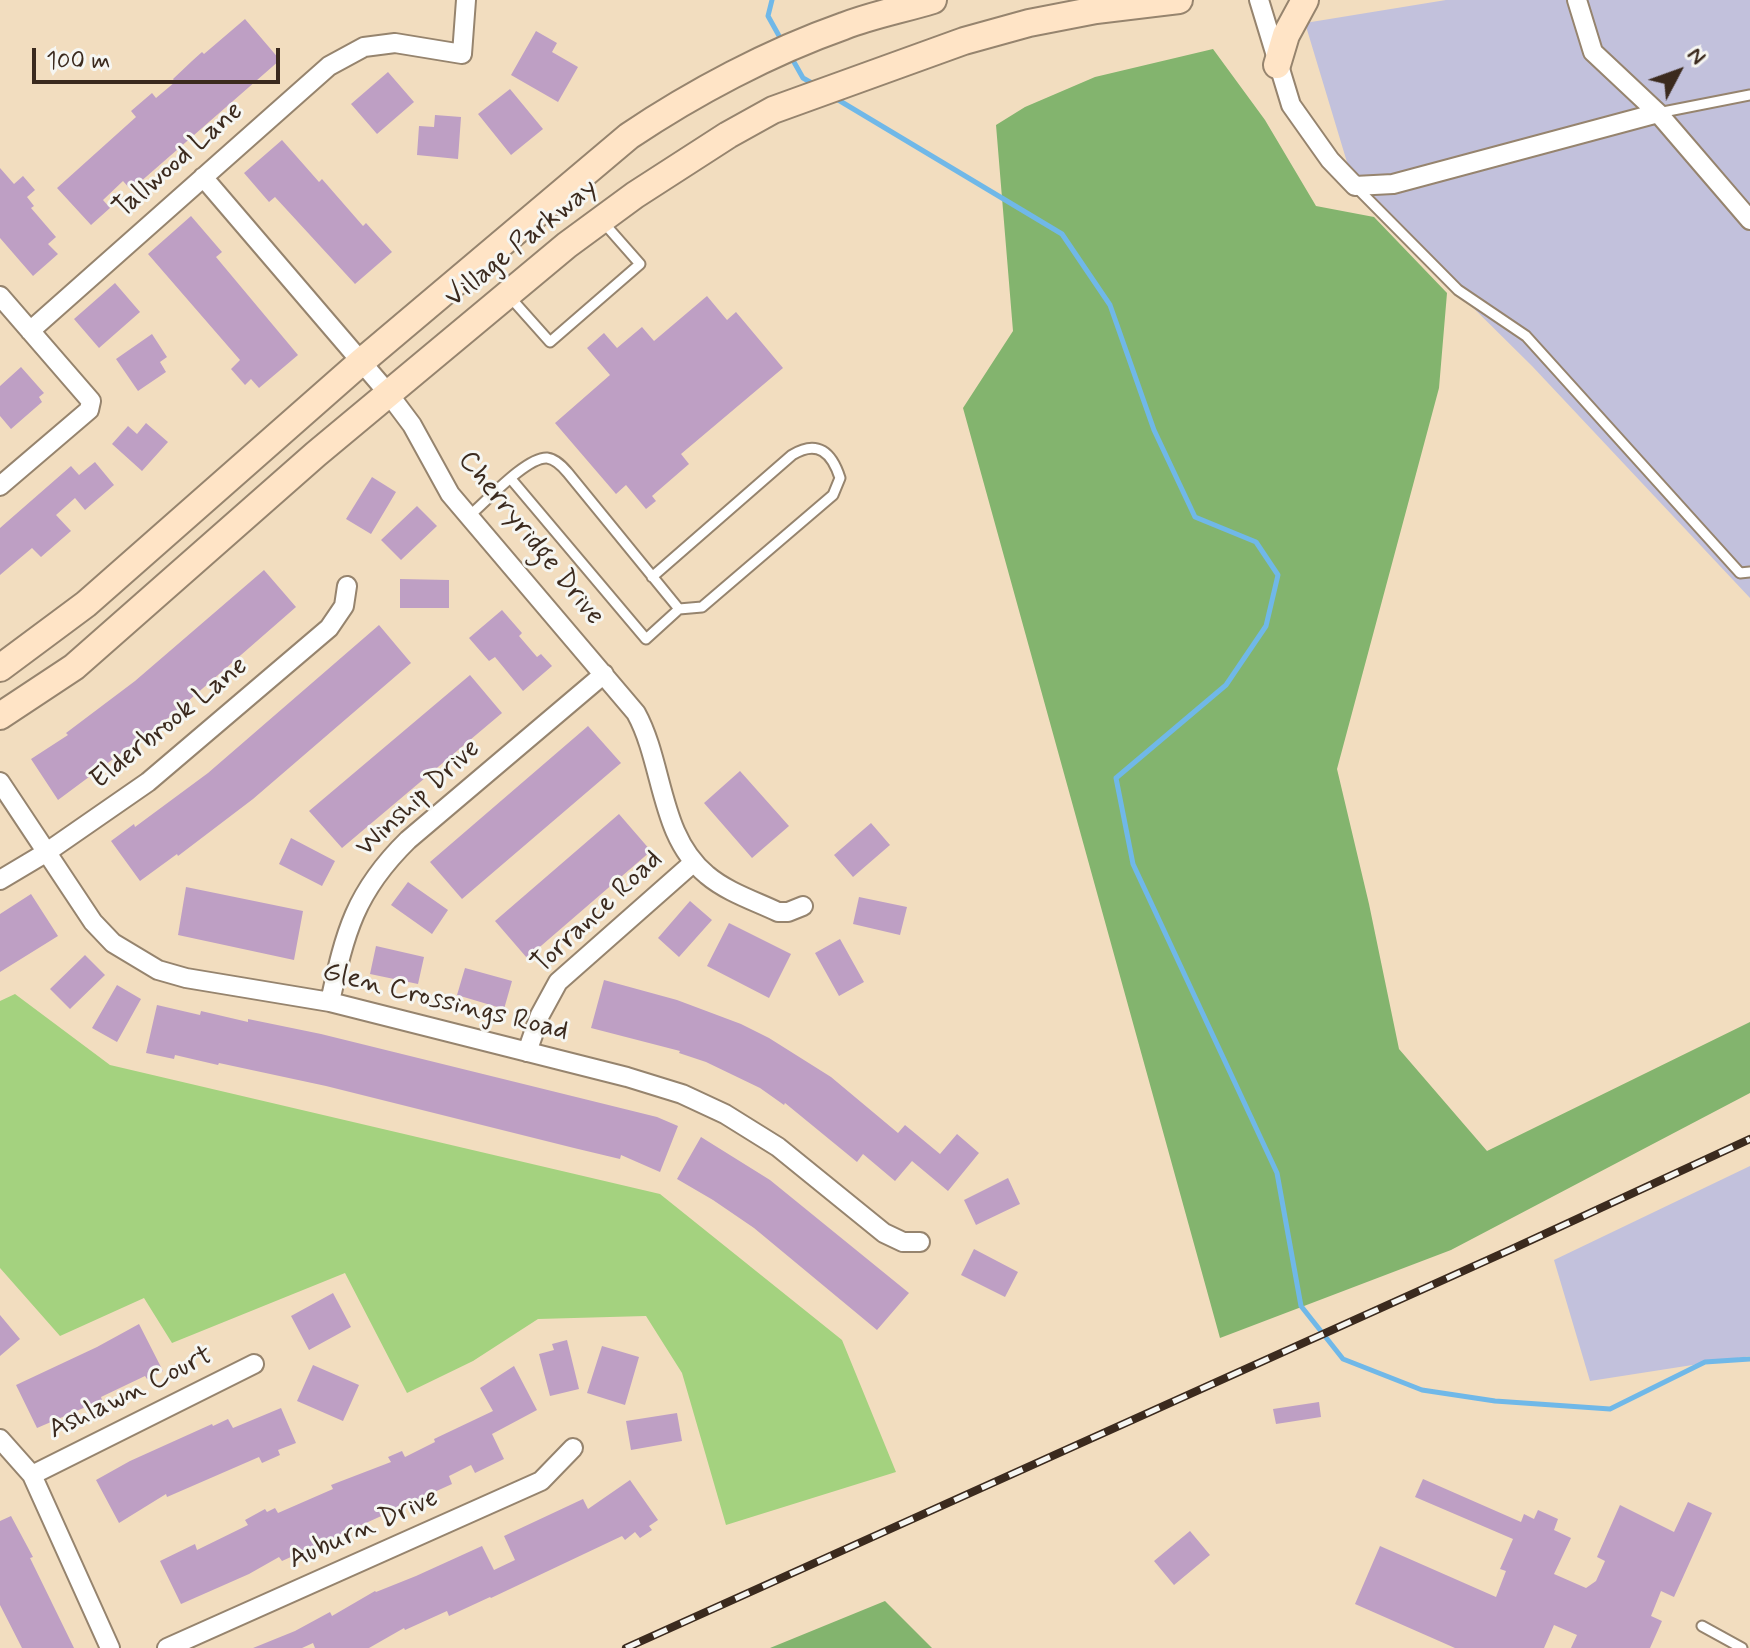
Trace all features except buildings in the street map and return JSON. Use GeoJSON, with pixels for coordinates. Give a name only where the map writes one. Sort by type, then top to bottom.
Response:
{"type":"FeatureCollection","features":[{"type":"Feature","properties":{"kind":"main road","name":"Village Parkway"},"geometry":{"type":"LineString","coordinates":[[0,668],[86,604],[361,362],[629,136],[676,104],[844,25],[933,0]]}},
{"type":"Feature","properties":{"kind":"main road","name":"Village Parkway"},"geometry":{"type":"LineString","coordinates":[[0,716],[74,667],[388,393],[508,294],[635,195],[728,135],[773,110],[964,41],[1029,23],[1096,10],[1179,0]]}},
{"type":"Feature","properties":{"kind":"main road"},"geometry":{"type":"LineString","coordinates":[[1277,65],[1286,35],[1305,0]]}},
{"type":"Feature","properties":{"kind":"street","name":"Tallwood Lane"},"geometry":{"type":"LineString","coordinates":[[30,331],[329,66],[364,47],[395,43],[462,54],[466,0]]}},
{"type":"Feature","properties":{"kind":"street"},"geometry":{"type":"LineString","coordinates":[[1259,0],[1291,105],[1330,160],[1355,186],[1393,184],[1658,113]]}},
{"type":"Feature","properties":{"kind":"street"},"geometry":{"type":"LineString","coordinates":[[1577,0],[1593,52],[1658,113],[1750,220]]}},
{"type":"Feature","properties":{"kind":"street","name":"Cherryridge Drive"},"geometry":{"type":"LineString","coordinates":[[203,177],[388,393],[412,425],[450,494],[642,723],[674,826],[694,862],[719,884],[778,912],[803,906]]}},
{"type":"Feature","properties":{"kind":"street"},"geometry":{"type":"LineString","coordinates":[[0,296],[91,401],[89,410],[0,486]]}},
{"type":"Feature","properties":{"kind":"street","name":"Elderbrook Lane"},"geometry":{"type":"LineString","coordinates":[[0,880],[47,852],[185,753],[329,628],[344,606],[347,586]]}},
{"type":"Feature","properties":{"kind":"street","name":"Winship Drive"},"geometry":{"type":"LineString","coordinates":[[330,1002],[342,945],[352,916],[387,860],[604,674]]}},
{"type":"Feature","properties":{"kind":"street","name":"Glen Crossings Road"},"geometry":{"type":"LineString","coordinates":[[0,782],[93,922],[113,943],[136,959],[158,970],[186,978],[330,1002],[682,1094],[725,1114],[778,1147],[884,1233],[903,1242],[920,1242]]}},
{"type":"Feature","properties":{"kind":"street","name":"Torrance Road"},"geometry":{"type":"LineString","coordinates":[[527,1052],[540,1015],[558,982],[694,862]]}},
{"type":"Feature","properties":{"kind":"street","name":"Ashlawn Court"},"geometry":{"type":"LineString","coordinates":[[32,1475],[254,1364]]}},
{"type":"Feature","properties":{"kind":"street"},"geometry":{"type":"LineString","coordinates":[[0,1439],[32,1475],[110,1648]]}},
{"type":"Feature","properties":{"kind":"street","name":"Auburn Drive"},"geometry":{"type":"LineString","coordinates":[[167,1648],[541,1481],[573,1448]]}},
{"type":"Feature","properties":{"kind":"lane"},"geometry":{"type":"LineString","coordinates":[[1658,113],[1750,95]]}},
{"type":"Feature","properties":{"kind":"lane"},"geometry":{"type":"LineString","coordinates":[[1355,186],[1458,290],[1526,336],[1740,573],[1750,572]]}},
{"type":"Feature","properties":{"kind":"lane"},"geometry":{"type":"LineString","coordinates":[[508,294],[550,342],[640,264],[601,220]]}},
{"type":"Feature","properties":{"kind":"lane"},"geometry":{"type":"LineString","coordinates":[[511,479],[646,639],[679,609],[702,607],[833,495],[840,478],[834,459],[819,449],[804,447],[652,577]]}},
{"type":"Feature","properties":{"kind":"lane"},"geometry":{"type":"LineString","coordinates":[[469,516],[529,462],[547,458],[558,462],[679,609]]}},
{"type":"Feature","properties":{"kind":"lane"},"geometry":{"type":"LineString","coordinates":[[1702,1626],[1742,1648]]}},
{"type":"Feature","properties":{"kind":"shaded area"},"geometry":{"type":"Polygon","coordinates":[[[1446,0],[1750,0],[1750,598],[1532,366],[1356,192],[1305,23],[1446,0]]]}},
{"type":"Feature","properties":{"kind":"shaded area"},"geometry":{"type":"Polygon","coordinates":[[[1750,1166],[1750,1356],[1590,1381],[1554,1260],[1750,1166]]]}},
{"type":"Feature","properties":{"kind":"green space"},"geometry":{"type":"Polygon","coordinates":[[[1213,49],[1265,120],[1316,206],[1374,217],[1447,293],[1439,388],[1337,769],[1399,1049],[1487,1151],[1750,1022],[1750,1093],[1451,1250],[1220,1338],[963,408],[1013,331],[996,125],[1025,107],[1095,77],[1213,49]]]}},
{"type":"Feature","properties":{"kind":"green space"},"geometry":{"type":"Polygon","coordinates":[[[15,994],[110,1065],[660,1194],[842,1340],[896,1472],[726,1525],[682,1373],[646,1316],[538,1319],[473,1361],[407,1393],[345,1273],[172,1343],[144,1298],[60,1336],[0,1268],[0,1001],[15,994]]]}},
{"type":"Feature","properties":{"kind":"green space"},"geometry":{"type":"Polygon","coordinates":[[[885,1601],[932,1648],[770,1648],[885,1601]]]}},
{"type":"Feature","properties":{"kind":"waterway"},"geometry":{"type":"LineString","coordinates":[[772,0],[768,16],[783,43]]}},
{"type":"Feature","properties":{"kind":"waterway"},"geometry":{"type":"LineString","coordinates":[[790,55],[803,78],[817,86]]}},
{"type":"Feature","properties":{"kind":"waterway"},"geometry":{"type":"LineString","coordinates":[[835,98],[1062,234],[1110,305],[1154,430],[1195,517],[1256,542],[1278,575],[1266,626],[1226,685],[1116,778],[1133,864],[1277,1173],[1301,1306],[1343,1359],[1422,1390],[1495,1401],[1610,1409],[1705,1362],[1750,1359]]}},
{"type":"Feature","properties":{"kind":"railway"},"geometry":{"type":"LineString","coordinates":[[626,1648],[1750,1139]]}}]}
